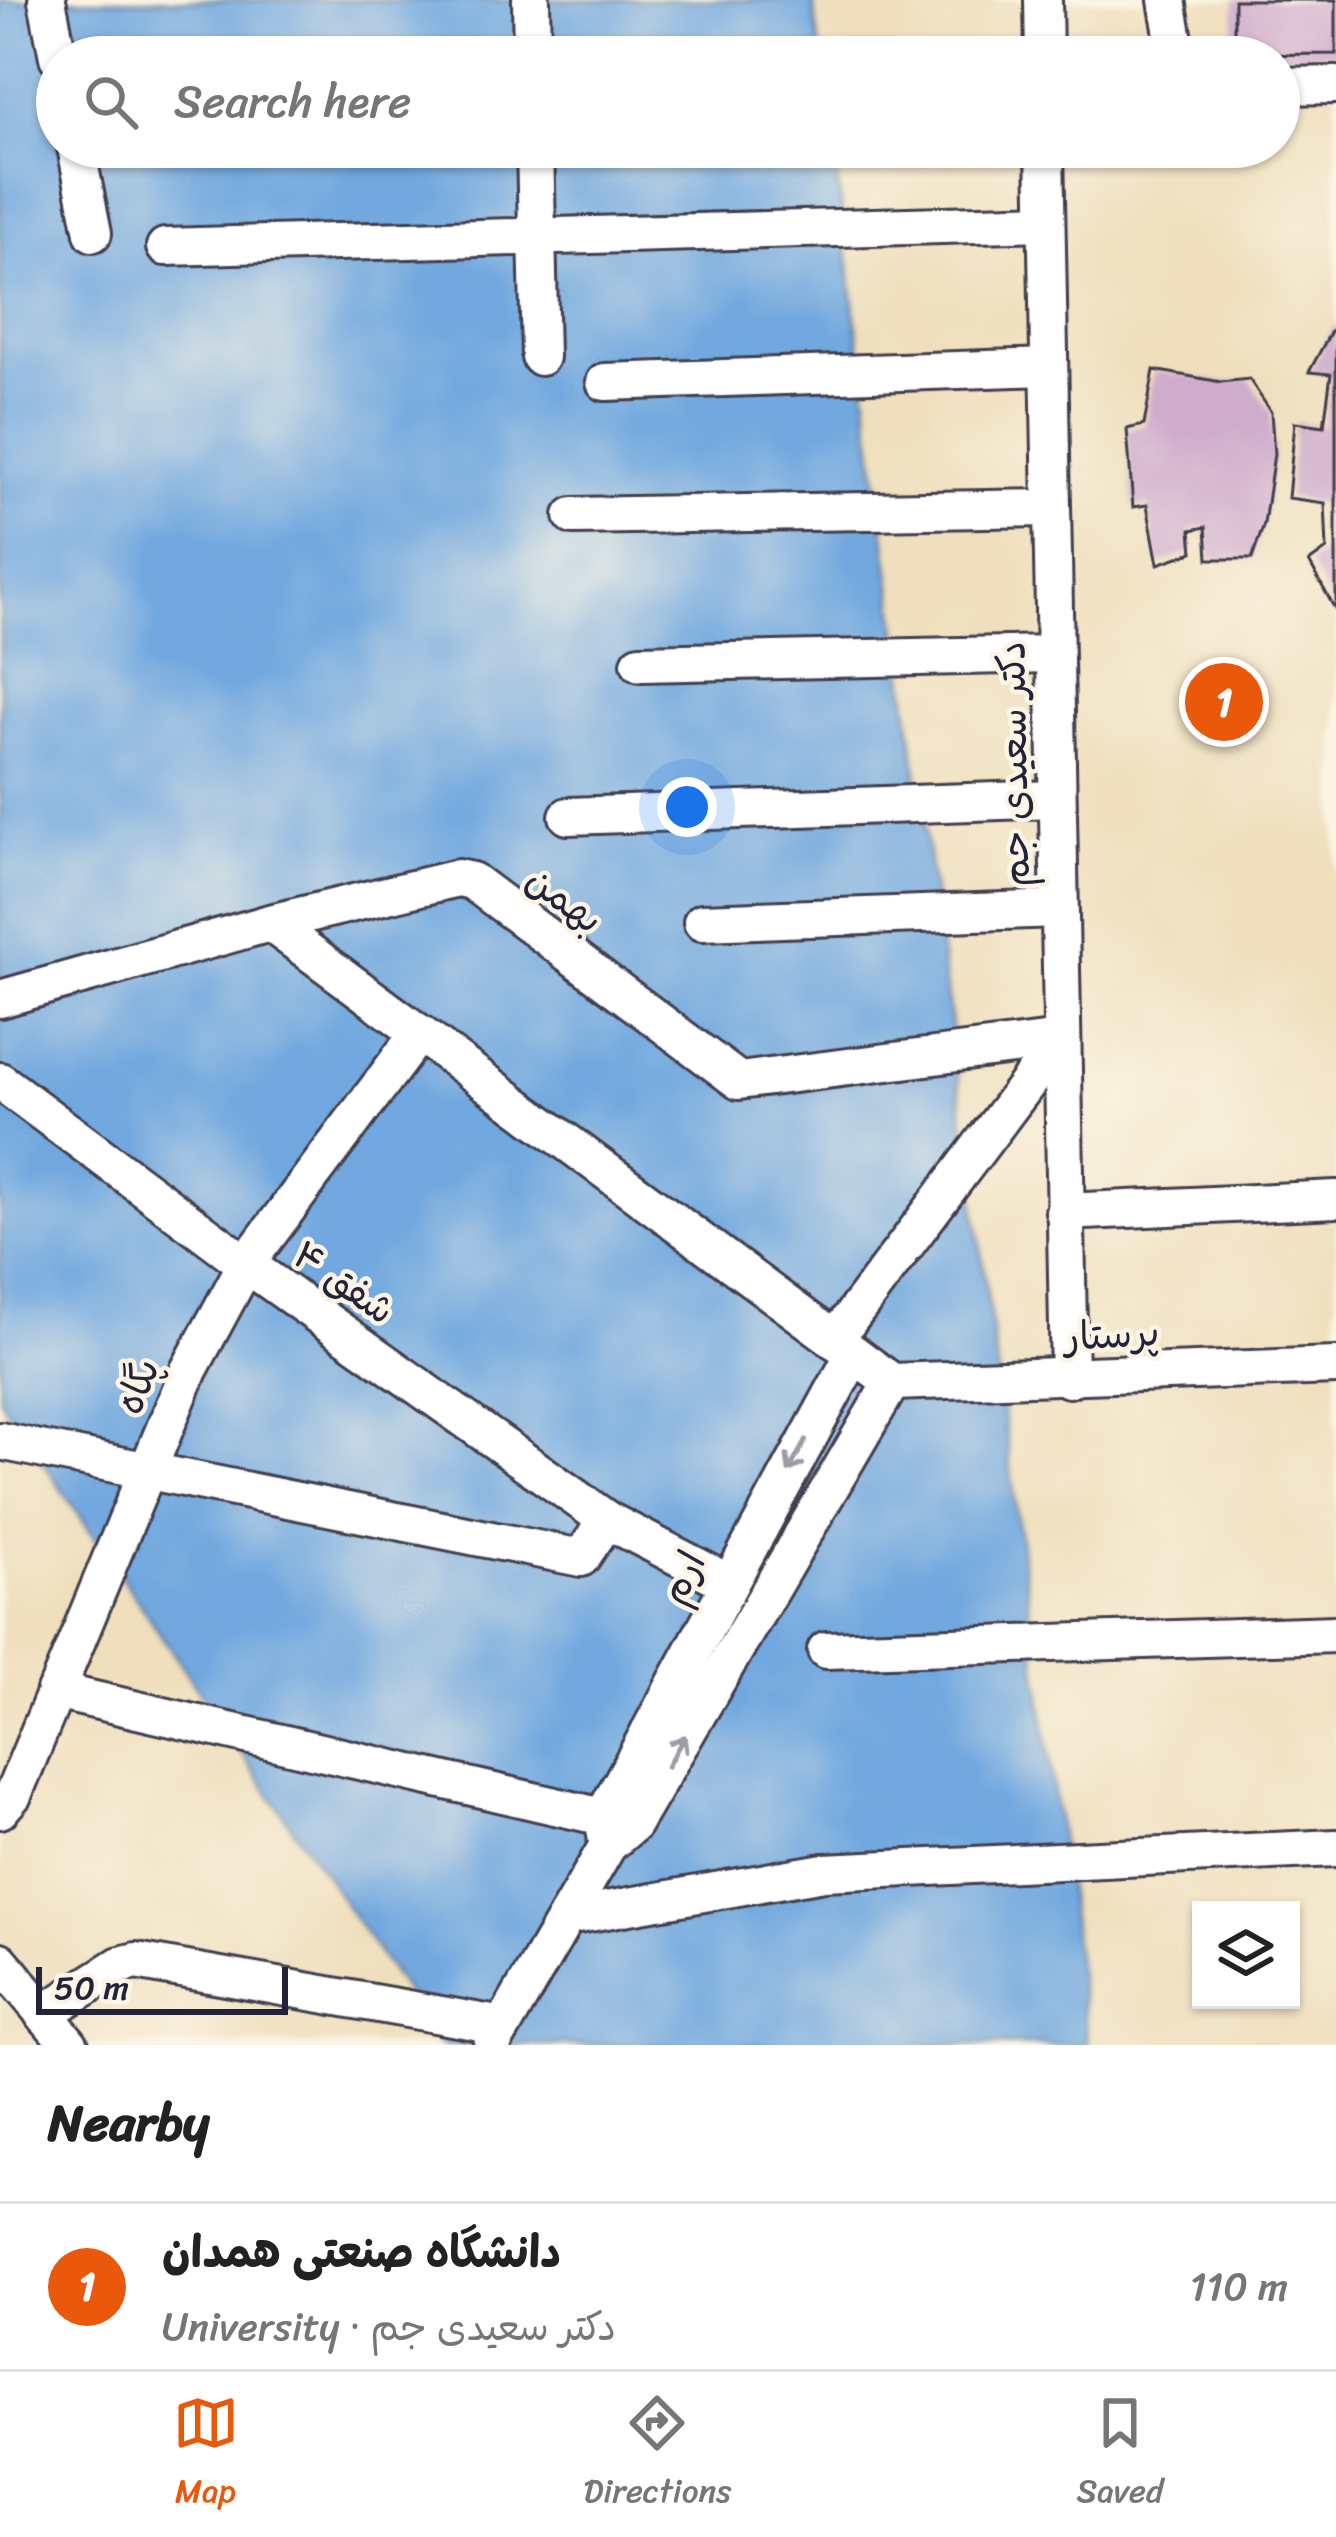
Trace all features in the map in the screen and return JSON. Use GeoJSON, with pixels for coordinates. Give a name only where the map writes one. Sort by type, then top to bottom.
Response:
{"type":"FeatureCollection","features":[{"type":"Feature","properties":{"kind":"street"},"geometry":{"type":"LineString","coordinates":[[47,0],[54,36]]}},
{"type":"Feature","properties":{"kind":"street"},"geometry":{"type":"LineString","coordinates":[[531,0],[532,36]]}},
{"type":"Feature","properties":{"kind":"street"},"geometry":{"type":"LineString","coordinates":[[1043,0],[1044,36]]}},
{"type":"Feature","properties":{"kind":"street"},"geometry":{"type":"LineString","coordinates":[[1167,0],[1173,36]]}},
{"type":"Feature","properties":{"kind":"street"},"geometry":{"type":"LineString","coordinates":[[1300,86],[1336,85]]}},
{"type":"Feature","properties":{"kind":"street"},"geometry":{"type":"LineString","coordinates":[[80,168],[93,233]]}},
{"type":"Feature","properties":{"kind":"street"},"geometry":{"type":"LineString","coordinates":[[536,168],[540,357]]}},
{"type":"Feature","properties":{"kind":"street","name":"دکتر سعیدی جم"},"geometry":{"type":"LineString","coordinates":[[1045,168],[1069,1379]]}},
{"type":"Feature","properties":{"kind":"street"},"geometry":{"type":"LineString","coordinates":[[165,247],[1046,222]]}},
{"type":"Feature","properties":{"kind":"street"},"geometry":{"type":"LineString","coordinates":[[605,382],[1049,367]]}},
{"type":"Feature","properties":{"kind":"street"},"geometry":{"type":"LineString","coordinates":[[574,516],[1051,508]]}},
{"type":"Feature","properties":{"kind":"street"},"geometry":{"type":"LineString","coordinates":[[640,664],[1054,654]]}},
{"type":"Feature","properties":{"kind":"street"},"geometry":{"type":"LineString","coordinates":[[568,816],[1056,799]]}},
{"type":"Feature","properties":{"kind":"street","name":"بهمن"},"geometry":{"type":"LineString","coordinates":[[0,999],[442,879],[472,881],[739,1081],[1060,1040]]}},
{"type":"Feature","properties":{"kind":"street"},"geometry":{"type":"LineString","coordinates":[[702,922],[1058,909]]}},
{"type":"Feature","properties":{"kind":"street"},"geometry":{"type":"LineString","coordinates":[[270,923],[892,1382]]}},
{"type":"Feature","properties":{"kind":"street","name":"پگاه"},"geometry":{"type":"LineString","coordinates":[[0,1810],[13,1795],[189,1370],[246,1264],[419,1033]]}},
{"type":"Feature","properties":{"kind":"street","name":"ارم"},"geometry":{"type":"LineString","coordinates":[[498,2036],[566,1917],[844,1347],[1060,1040]]}},
{"type":"Feature","properties":{"kind":"street","name":"شفق ۴"},"geometry":{"type":"LineString","coordinates":[[0,1081],[246,1264],[607,1520],[727,1582]]}},
{"type":"Feature","properties":{"kind":"street"},"geometry":{"type":"LineString","coordinates":[[1064,1212],[1336,1199]]}},
{"type":"Feature","properties":{"kind":"street","name":"پرستار"},"geometry":{"type":"LineString","coordinates":[[892,1382],[1336,1366]]}},
{"type":"Feature","properties":{"kind":"street","name":"ارم"},"geometry":{"type":"LineString","coordinates":[[605,1831],[633,1824],[892,1382]]}},
{"type":"Feature","properties":{"kind":"street"},"geometry":{"type":"LineString","coordinates":[[0,1441],[581,1558],[607,1520]]}},
{"type":"Feature","properties":{"kind":"street"},"geometry":{"type":"LineString","coordinates":[[826,1650],[1336,1634]]}},
{"type":"Feature","properties":{"kind":"street"},"geometry":{"type":"LineString","coordinates":[[55,1690],[605,1831]]}},
{"type":"Feature","properties":{"kind":"street"},"geometry":{"type":"LineString","coordinates":[[566,1917],[824,1872],[1336,1849]]}},
{"type":"Feature","properties":{"kind":"street"},"geometry":{"type":"LineString","coordinates":[[0,1960],[70,2045]]}},
{"type":"Feature","properties":{"kind":"street"},"geometry":{"type":"LineString","coordinates":[[43,2014],[120,1965],[136,1961],[498,2036]]}},
{"type":"Feature","properties":{"kind":"water"},"geometry":{"type":"Polygon","coordinates":[[[0,0],[813,0],[818,36],[36,36],[36,168],[836,168],[1088,2045],[441,2045],[0,1399],[0,0]]]}},
{"type":"Feature","properties":{"kind":"building"},"geometry":{"type":"Polygon","coordinates":[[[1234,0],[1336,0],[1336,54],[1300,54],[1300,36],[1234,36],[1234,0]]]}},
{"type":"Feature","properties":{"kind":"building"},"geometry":{"type":"Polygon","coordinates":[[[1336,322],[1336,611],[1309,562],[1327,549],[1325,503],[1288,498],[1295,422],[1324,426],[1331,374],[1309,372],[1336,322]]]}},
{"type":"Feature","properties":{"kind":"building"},"geometry":{"type":"Polygon","coordinates":[[[1154,370],[1221,382],[1249,379],[1271,412],[1274,454],[1264,524],[1252,559],[1208,559],[1206,527],[1191,530],[1193,552],[1158,564],[1147,505],[1133,507],[1127,429],[1144,425],[1154,370]]]}},
{"type":"Feature","properties":{"kind":"place","name":"دانشگاه صنعتی همدان"},"geometry":{"type":"Point","coordinates":[1224,702]}}]}
